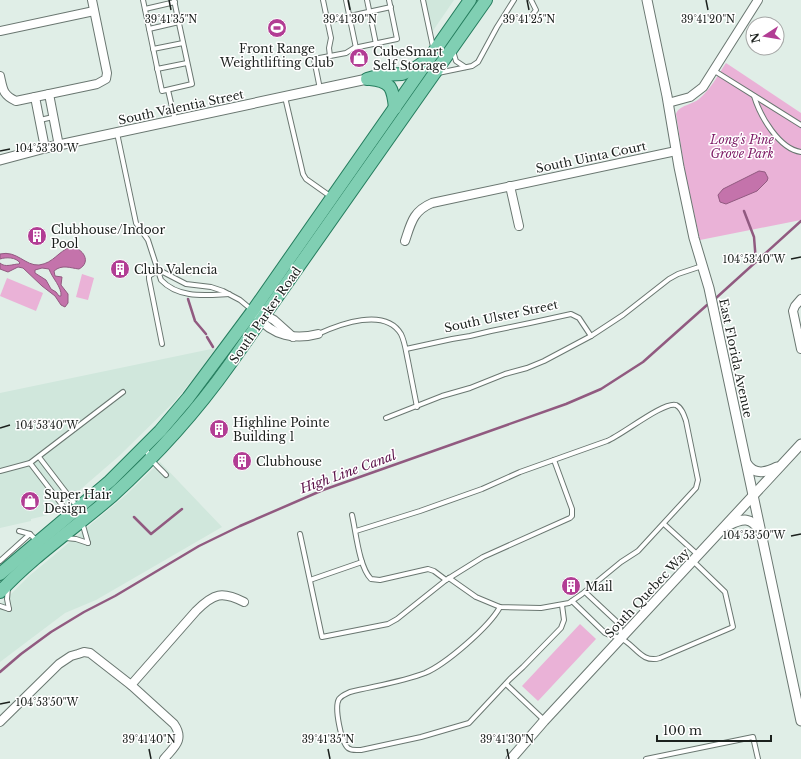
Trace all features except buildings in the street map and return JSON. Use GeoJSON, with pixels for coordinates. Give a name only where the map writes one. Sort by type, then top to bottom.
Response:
{"type":"FeatureCollection","features":[{"type":"Feature","properties":{"kind":"main road","name":"South Parker Road"},"geometry":{"type":"LineString","coordinates":[[0,574],[34,538],[74,511],[110,481],[147,445],[188,398],[253,310],[470,0]]}},
{"type":"Feature","properties":{"kind":"main road","name":"South Parker Road"},"geometry":{"type":"LineString","coordinates":[[0,592],[120,489],[150,459],[196,408],[228,368],[486,0]]}},
{"type":"Feature","properties":{"kind":"main road"},"geometry":{"type":"LineString","coordinates":[[367,79],[384,74],[402,74],[414,69],[432,55]]}},
{"type":"Feature","properties":{"kind":"main road"},"geometry":{"type":"LineString","coordinates":[[384,74],[408,88],[414,94],[415,101]]}},
{"type":"Feature","properties":{"kind":"main road"},"geometry":{"type":"LineString","coordinates":[[367,79],[381,81],[389,86],[393,92],[395,108]]}},
{"type":"Feature","properties":{"kind":"street"},"geometry":{"type":"LineString","coordinates":[[0,76],[2,88],[8,97],[16,101],[97,84],[106,79],[108,73],[92,0]]}},
{"type":"Feature","properties":{"kind":"street","name":"East Florida Avenue"},"geometry":{"type":"LineString","coordinates":[[647,0],[694,238],[709,288],[753,496],[797,686],[801,721]]}},
{"type":"Feature","properties":{"kind":"street"},"geometry":{"type":"LineString","coordinates":[[668,103],[694,95],[703,87],[758,0]]}},
{"type":"Feature","properties":{"kind":"street"},"geometry":{"type":"LineString","coordinates":[[0,31],[94,11]]}},
{"type":"Feature","properties":{"kind":"street","name":"South Valentia Street"},"geometry":{"type":"LineString","coordinates":[[0,160],[45,148],[367,79]]}},
{"type":"Feature","properties":{"kind":"street"},"geometry":{"type":"LineString","coordinates":[[49,94],[59,146]]}},
{"type":"Feature","properties":{"kind":"street"},"geometry":{"type":"LineString","coordinates":[[35,97],[45,148]]}},
{"type":"Feature","properties":{"kind":"street","name":"South Uinta Court"},"geometry":{"type":"LineString","coordinates":[[405,241],[413,218],[418,211],[438,202],[676,151]]}},
{"type":"Feature","properties":{"kind":"street"},"geometry":{"type":"LineString","coordinates":[[510,186],[519,226]]}},
{"type":"Feature","properties":{"kind":"street"},"geometry":{"type":"LineString","coordinates":[[801,299],[793,311],[801,349]]}},
{"type":"Feature","properties":{"kind":"street"},"geometry":{"type":"LineString","coordinates":[[253,310],[282,335],[303,338],[318,334]]}},
{"type":"Feature","properties":{"kind":"street","name":"South Quebec Way"},"geometry":{"type":"LineString","coordinates":[[513,758],[544,721],[801,444]]}},
{"type":"Feature","properties":{"kind":"street"},"geometry":{"type":"LineString","coordinates":[[747,464],[755,472],[762,472],[770,470],[783,463]]}},
{"type":"Feature","properties":{"kind":"street"},"geometry":{"type":"LineString","coordinates":[[723,529],[737,521],[748,520],[754,523],[761,532]]}},
{"type":"Feature","properties":{"kind":"street"},"geometry":{"type":"LineString","coordinates":[[131,685],[196,611],[208,600],[218,596],[227,595],[244,602]]}},
{"type":"Feature","properties":{"kind":"street"},"geometry":{"type":"LineString","coordinates":[[0,722],[59,664],[71,656],[84,652],[90,653],[131,685],[178,729],[178,743],[164,759]]}},
{"type":"Feature","properties":{"kind":"lane"},"geometry":{"type":"LineString","coordinates":[[143,0],[162,91],[192,84],[174,1],[145,9]]}},
{"type":"Feature","properties":{"kind":"lane"},"geometry":{"type":"LineString","coordinates":[[323,0],[331,38],[329,48],[330,56]]}},
{"type":"Feature","properties":{"kind":"lane"},"geometry":{"type":"LineString","coordinates":[[346,0],[356,48]]}},
{"type":"Feature","properties":{"kind":"lane"},"geometry":{"type":"LineString","coordinates":[[367,0],[376,44]]}},
{"type":"Feature","properties":{"kind":"lane"},"geometry":{"type":"LineString","coordinates":[[320,89],[314,59],[346,53],[356,48],[397,39],[389,0]]}},
{"type":"Feature","properties":{"kind":"lane"},"geometry":{"type":"LineString","coordinates":[[423,0],[432,55]]}},
{"type":"Feature","properties":{"kind":"lane"},"geometry":{"type":"LineString","coordinates":[[433,75],[446,70],[475,65],[480,60],[495,30],[514,0]]}},
{"type":"Feature","properties":{"kind":"lane"},"geometry":{"type":"LineString","coordinates":[[531,0],[536,10],[536,12],[532,15]]}},
{"type":"Feature","properties":{"kind":"lane"},"geometry":{"type":"LineString","coordinates":[[327,21],[391,7]]}},
{"type":"Feature","properties":{"kind":"lane"},"geometry":{"type":"LineString","coordinates":[[149,29],[179,22]]}},
{"type":"Feature","properties":{"kind":"lane"},"geometry":{"type":"LineString","coordinates":[[153,50],[183,43]]}},
{"type":"Feature","properties":{"kind":"lane"},"geometry":{"type":"LineString","coordinates":[[454,46],[453,54],[456,61],[465,67]]}},
{"type":"Feature","properties":{"kind":"lane"},"geometry":{"type":"LineString","coordinates":[[157,69],[188,63]]}},
{"type":"Feature","properties":{"kind":"lane"},"geometry":{"type":"LineString","coordinates":[[714,70],[801,125]]}},
{"type":"Feature","properties":{"kind":"lane"},"geometry":{"type":"LineString","coordinates":[[168,90],[176,120]]}},
{"type":"Feature","properties":{"kind":"lane"},"geometry":{"type":"LineString","coordinates":[[754,96],[762,118],[775,135],[790,148],[801,152]]}},
{"type":"Feature","properties":{"kind":"lane"},"geometry":{"type":"LineString","coordinates":[[285,97],[303,174],[306,179],[342,205]]}},
{"type":"Feature","properties":{"kind":"lane"},"geometry":{"type":"LineString","coordinates":[[40,120],[53,117]]}},
{"type":"Feature","properties":{"kind":"lane"},"geometry":{"type":"LineString","coordinates":[[117,133],[136,223],[148,240],[162,281],[184,292],[199,296],[229,294]]}},
{"type":"Feature","properties":{"kind":"lane"},"geometry":{"type":"LineString","coordinates":[[386,418],[442,396],[536,364],[591,336],[623,315],[665,282],[678,274],[703,266]]}},
{"type":"Feature","properties":{"kind":"lane"},"geometry":{"type":"LineString","coordinates":[[159,270],[186,284],[211,287],[229,294],[253,310]]}},
{"type":"Feature","properties":{"kind":"lane"},"geometry":{"type":"LineString","coordinates":[[159,270],[151,274],[148,278],[162,344]]}},
{"type":"Feature","properties":{"kind":"lane","name":"South Ulster Street"},"geometry":{"type":"LineString","coordinates":[[406,349],[571,314],[579,318],[591,336]]}},
{"type":"Feature","properties":{"kind":"lane"},"geometry":{"type":"LineString","coordinates":[[318,334],[337,326],[378,319],[390,324],[398,330],[406,349],[417,406]]}},
{"type":"Feature","properties":{"kind":"lane"},"geometry":{"type":"LineString","coordinates":[[0,471],[30,463],[123,392]]}},
{"type":"Feature","properties":{"kind":"lane"},"geometry":{"type":"LineString","coordinates":[[352,515],[362,562],[369,577],[373,580],[428,569],[434,571],[476,597],[500,607],[535,608],[562,605],[572,602],[619,563],[638,551],[696,488],[698,483],[685,417],[678,406],[665,406],[614,438],[427,509],[356,531]]}},
{"type":"Feature","properties":{"kind":"lane"},"geometry":{"type":"LineString","coordinates":[[147,445],[146,450],[150,459],[166,475]]}},
{"type":"Feature","properties":{"kind":"lane"},"geometry":{"type":"LineString","coordinates":[[39,457],[82,521]]}},
{"type":"Feature","properties":{"kind":"lane"},"geometry":{"type":"LineString","coordinates":[[300,534],[322,637],[392,622],[447,579],[488,554],[566,521],[572,517],[572,509],[554,460]]}},
{"type":"Feature","properties":{"kind":"lane"},"geometry":{"type":"LineString","coordinates":[[30,463],[82,521],[88,543],[76,539],[62,538]]}},
{"type":"Feature","properties":{"kind":"lane"},"geometry":{"type":"LineString","coordinates":[[572,602],[605,633],[621,638],[644,657],[654,660],[733,627],[725,592],[664,524]]}},
{"type":"Feature","properties":{"kind":"lane"},"geometry":{"type":"LineString","coordinates":[[19,531],[34,538]]}},
{"type":"Feature","properties":{"kind":"lane"},"geometry":{"type":"LineString","coordinates":[[0,561],[34,538]]}},
{"type":"Feature","properties":{"kind":"lane"},"geometry":{"type":"LineString","coordinates":[[310,580],[362,562]]}},
{"type":"Feature","properties":{"kind":"lane"},"geometry":{"type":"LineString","coordinates":[[0,606],[9,609],[7,597],[9,583]]}},
{"type":"Feature","properties":{"kind":"lane"},"geometry":{"type":"LineString","coordinates":[[585,592],[620,627],[621,638]]}},
{"type":"Feature","properties":{"kind":"lane"},"geometry":{"type":"LineString","coordinates":[[500,607],[493,617],[466,645],[430,671],[350,692],[341,697],[337,707],[342,738],[346,745],[349,748],[357,750],[421,737],[466,725],[472,721],[560,628],[564,620],[562,605]]}},
{"type":"Feature","properties":{"kind":"lane"},"geometry":{"type":"LineString","coordinates":[[506,684],[544,721]]}},
{"type":"Feature","properties":{"kind":"lane"},"geometry":{"type":"LineString","coordinates":[[646,759],[753,737],[758,759]]}},
{"type":"Feature","properties":{"kind":"lane"},"geometry":{"type":"LineString","coordinates":[[676,753],[677,759]]}},
{"type":"Feature","properties":{"kind":"shaded area"},"geometry":{"type":"Polygon","coordinates":[[[420,0],[454,0],[428,38],[420,0]]]}},
{"type":"Feature","properties":{"kind":"shaded area"},"geometry":{"type":"Polygon","coordinates":[[[759,171],[765,172],[768,178],[757,191],[726,204],[720,202],[718,195],[723,189],[759,171]]]}},
{"type":"Feature","properties":{"kind":"shaded area"},"geometry":{"type":"Polygon","coordinates":[[[71,247],[79,250],[84,256],[85,263],[79,269],[63,267],[54,271],[55,276],[62,277],[61,285],[68,294],[68,303],[65,307],[61,305],[55,296],[23,268],[18,267],[8,272],[0,269],[0,263],[7,266],[20,263],[11,258],[0,259],[0,254],[11,254],[34,265],[39,265],[48,262],[71,247]],[[42,268],[35,270],[35,273],[46,280],[51,289],[61,296],[60,289],[49,269],[42,268]]]}},
{"type":"Feature","properties":{"kind":"shaded area"},"geometry":{"type":"Polygon","coordinates":[[[216,348],[174,402],[119,456],[52,514],[31,519],[31,521],[0,528],[0,393],[216,348]]]}},
{"type":"Feature","properties":{"kind":"shaded area"},"geometry":{"type":"Polygon","coordinates":[[[160,462],[222,527],[96,600],[65,613],[0,662],[0,605],[28,577],[126,495],[160,462]]]}},
{"type":"Feature","properties":{"kind":"green space","name":"Long's Pine Grove Park"},"geometry":{"type":"Polygon","coordinates":[[[726,63],[801,113],[801,220],[700,240],[685,172],[676,114],[680,109],[696,101],[707,91],[726,63]]]}},
{"type":"Feature","properties":{"kind":"green space"},"geometry":{"type":"Polygon","coordinates":[[[82,274],[94,278],[88,300],[76,297],[82,274]]]}},
{"type":"Feature","properties":{"kind":"green space"},"geometry":{"type":"Polygon","coordinates":[[[7,278],[43,293],[36,311],[0,296],[7,278]]]}},
{"type":"Feature","properties":{"kind":"green space"},"geometry":{"type":"Polygon","coordinates":[[[580,624],[596,639],[538,701],[522,686],[580,624]]]}},
{"type":"Feature","properties":{"kind":"waterway"},"geometry":{"type":"LineString","coordinates":[[744,211],[754,237],[756,262]]}},
{"type":"Feature","properties":{"kind":"waterway","name":"High Line Canal"},"geometry":{"type":"LineString","coordinates":[[716,298],[801,221]]}},
{"type":"Feature","properties":{"kind":"waterway"},"geometry":{"type":"LineString","coordinates":[[191,274],[198,272],[209,274],[212,268]]}},
{"type":"Feature","properties":{"kind":"waterway"},"geometry":{"type":"LineString","coordinates":[[188,299],[195,321],[206,334]]}},
{"type":"Feature","properties":{"kind":"waterway","name":"High Line Canal"},"geometry":{"type":"LineString","coordinates":[[0,672],[21,654],[51,632],[199,546],[240,526],[323,490],[566,404],[601,389],[643,362],[707,305]]}},
{"type":"Feature","properties":{"kind":"waterway"},"geometry":{"type":"LineString","coordinates":[[207,337],[213,347]]}},
{"type":"Feature","properties":{"kind":"waterway"},"geometry":{"type":"LineString","coordinates":[[134,517],[151,534],[182,509]]}},
{"type":"Feature","properties":{"kind":"place","name":"Front Range Weightlifting Club"},"geometry":{"type":"Point","coordinates":[277,28]}},
{"type":"Feature","properties":{"kind":"place","name":"CubeSmart Self Storage"},"geometry":{"type":"Point","coordinates":[359,58]}},
{"type":"Feature","properties":{"kind":"place","name":"Clubhouse/Indoor Pool"},"geometry":{"type":"Point","coordinates":[37,236]}},
{"type":"Feature","properties":{"kind":"place","name":"Club Valencia"},"geometry":{"type":"Point","coordinates":[120,269]}},
{"type":"Feature","properties":{"kind":"place","name":"Highline Pointe Building 1"},"geometry":{"type":"Point","coordinates":[219,429]}},
{"type":"Feature","properties":{"kind":"place","name":"Clubhouse"},"geometry":{"type":"Point","coordinates":[242,461]}},
{"type":"Feature","properties":{"kind":"place","name":"Super Hair Design"},"geometry":{"type":"Point","coordinates":[30,501]}},
{"type":"Feature","properties":{"kind":"place","name":"Mail"},"geometry":{"type":"Point","coordinates":[571,586]}}]}
